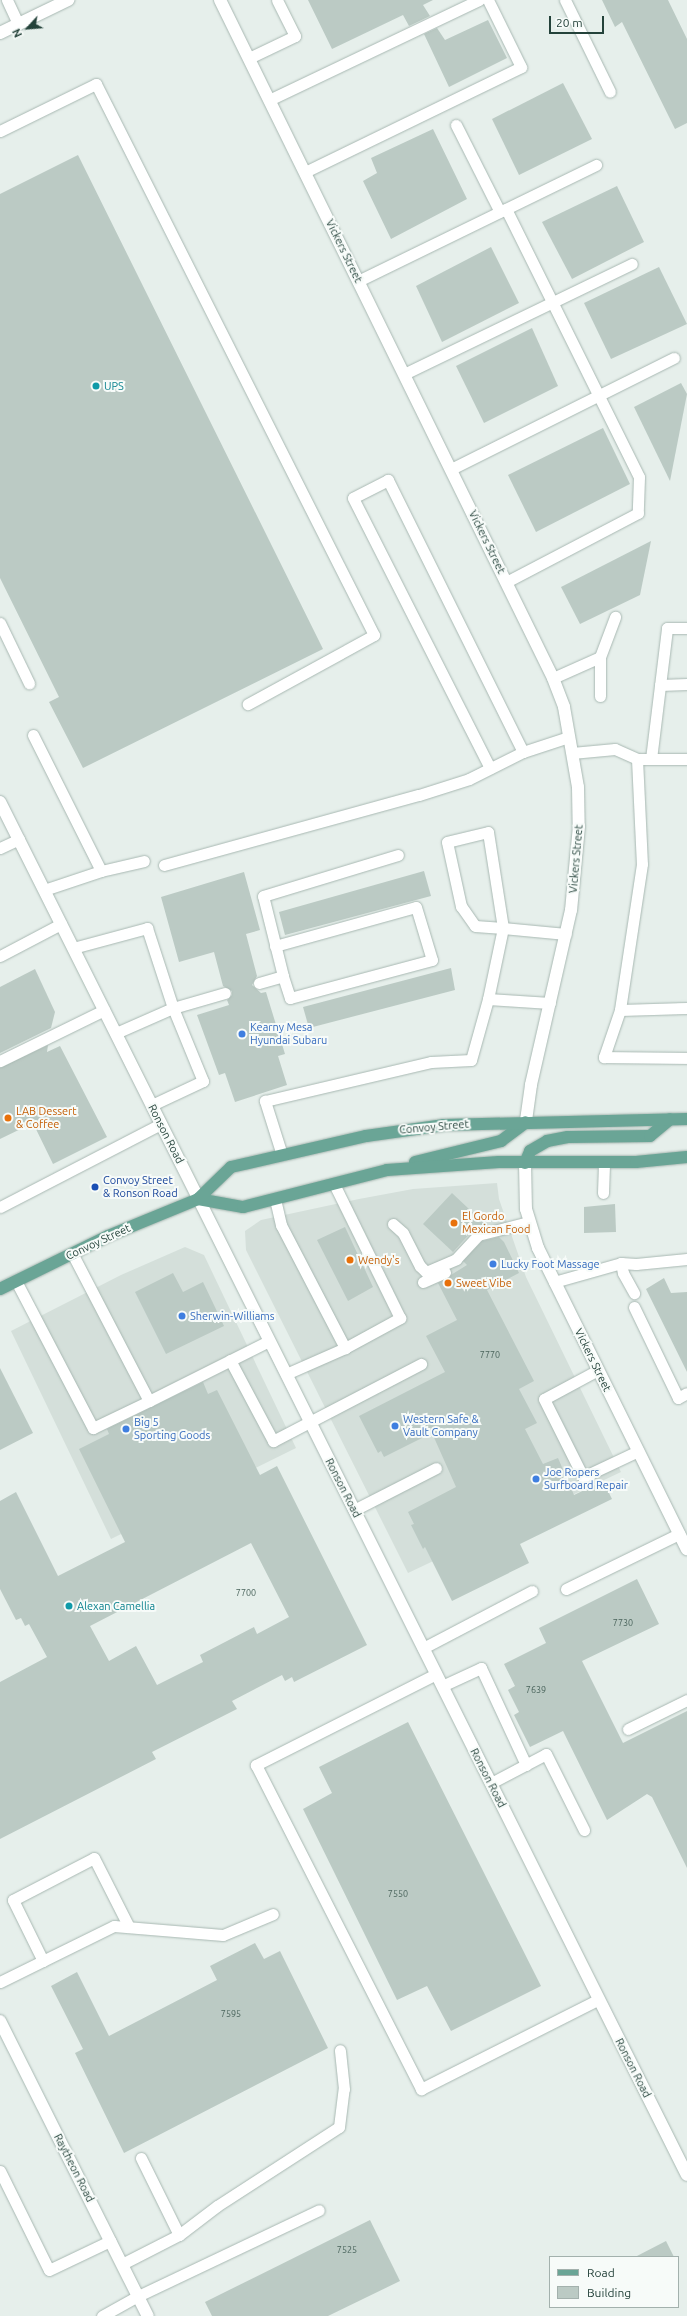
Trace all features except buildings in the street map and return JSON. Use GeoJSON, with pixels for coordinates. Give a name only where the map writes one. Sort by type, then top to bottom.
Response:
{"type":"FeatureCollection","features":[{"type":"Feature","properties":{"kind":"main road"},"geometry":{"type":"LineString","coordinates":[[525,1163],[530,1151],[547,1141],[568,1137],[650,1136],[670,1119]]}},
{"type":"Feature","properties":{"kind":"main road","name":"Convoy Street"},"geometry":{"type":"LineString","coordinates":[[0,1289],[72,1253],[198,1199],[231,1167],[400,1130],[444,1125],[687,1119]]}},
{"type":"Feature","properties":{"kind":"main road"},"geometry":{"type":"LineString","coordinates":[[198,1199],[243,1207],[501,1141],[526,1122]]}},
{"type":"Feature","properties":{"kind":"main road"},"geometry":{"type":"LineString","coordinates":[[387,1170],[499,1162],[604,1162],[687,1157]]}},
{"type":"Feature","properties":{"kind":"street"},"geometry":{"type":"LineString","coordinates":[[0,32],[68,0]]}},
{"type":"Feature","properties":{"kind":"street","name":"Vickers Street"},"geometry":{"type":"LineString","coordinates":[[220,0],[553,678],[564,707],[578,787],[579,826],[571,910],[531,1085],[526,1122]]}},
{"type":"Feature","properties":{"kind":"street","name":"Ronson Road"},"geometry":{"type":"LineString","coordinates":[[0,802],[687,2175]]}},
{"type":"Feature","properties":{"kind":"street","name":"Vickers Street"},"geometry":{"type":"LineString","coordinates":[[525,1163],[526,1208],[530,1225],[554,1282],[687,1549]]}},
{"type":"Feature","properties":{"kind":"street","name":"Raytheon Road"},"geometry":{"type":"LineString","coordinates":[[0,2021],[148,2316]]}},
{"type":"Feature","properties":{"kind":"lane"},"geometry":{"type":"LineString","coordinates":[[7,0],[18,24]]}},
{"type":"Feature","properties":{"kind":"lane"},"geometry":{"type":"LineString","coordinates":[[249,58],[295,36],[277,0]]}},
{"type":"Feature","properties":{"kind":"lane"},"geometry":{"type":"LineString","coordinates":[[269,100],[479,0]]}},
{"type":"Feature","properties":{"kind":"lane"},"geometry":{"type":"LineString","coordinates":[[305,172],[521,67],[488,0]]}},
{"type":"Feature","properties":{"kind":"lane"},"geometry":{"type":"LineString","coordinates":[[565,0],[610,92]]}},
{"type":"Feature","properties":{"kind":"lane"},"geometry":{"type":"LineString","coordinates":[[0,131],[96,84],[374,635],[248,704]]}},
{"type":"Feature","properties":{"kind":"lane"},"geometry":{"type":"LineString","coordinates":[[456,125],[552,302],[639,476],[638,512],[506,582]]}},
{"type":"Feature","properties":{"kind":"lane"},"geometry":{"type":"LineString","coordinates":[[358,281],[596,165]]}},
{"type":"Feature","properties":{"kind":"lane"},"geometry":{"type":"LineString","coordinates":[[404,374],[632,264]]}},
{"type":"Feature","properties":{"kind":"lane"},"geometry":{"type":"LineString","coordinates":[[451,469],[674,358]]}},
{"type":"Feature","properties":{"kind":"lane"},"geometry":{"type":"LineString","coordinates":[[490,768],[353,498],[388,480],[523,752]]}},
{"type":"Feature","properties":{"kind":"lane"},"geometry":{"type":"LineString","coordinates":[[600,696],[600,657],[615,617]]}},
{"type":"Feature","properties":{"kind":"lane"},"geometry":{"type":"LineString","coordinates":[[0,623],[29,683]]}},
{"type":"Feature","properties":{"kind":"lane"},"geometry":{"type":"LineString","coordinates":[[651,759],[667,628],[687,628]]}},
{"type":"Feature","properties":{"kind":"lane"},"geometry":{"type":"LineString","coordinates":[[553,678],[600,657]]}},
{"type":"Feature","properties":{"kind":"lane"},"geometry":{"type":"LineString","coordinates":[[660,685],[687,684]]}},
{"type":"Feature","properties":{"kind":"lane"},"geometry":{"type":"LineString","coordinates":[[33,735],[101,871]]}},
{"type":"Feature","properties":{"kind":"lane"},"geometry":{"type":"LineString","coordinates":[[164,865],[419,796],[469,779],[523,752],[569,737]]}},
{"type":"Feature","properties":{"kind":"lane"},"geometry":{"type":"LineString","coordinates":[[572,753],[615,749],[637,760],[687,759]]}},
{"type":"Feature","properties":{"kind":"lane"},"geometry":{"type":"LineString","coordinates":[[637,760],[642,864],[620,1010],[604,1057],[687,1058]]}},
{"type":"Feature","properties":{"kind":"lane"},"geometry":{"type":"LineString","coordinates":[[282,1155],[266,1101],[431,1062],[471,1060],[488,999],[503,928],[488,832],[447,842],[461,906],[475,926],[503,928],[566,934]]}},
{"type":"Feature","properties":{"kind":"lane"},"geometry":{"type":"LineString","coordinates":[[0,848],[19,839]]}},
{"type":"Feature","properties":{"kind":"lane"},"geometry":{"type":"LineString","coordinates":[[275,946],[416,907],[432,960],[290,998],[275,946],[263,896],[398,855]]}},
{"type":"Feature","properties":{"kind":"lane"},"geometry":{"type":"LineString","coordinates":[[44,890],[101,871],[144,861]]}},
{"type":"Feature","properties":{"kind":"lane"},"geometry":{"type":"LineString","coordinates":[[0,956],[61,924]]}},
{"type":"Feature","properties":{"kind":"lane"},"geometry":{"type":"LineString","coordinates":[[73,948],[147,928],[174,1008],[203,1081],[152,1105]]}},
{"type":"Feature","properties":{"kind":"lane"},"geometry":{"type":"LineString","coordinates":[[259,984],[283,976]]}},
{"type":"Feature","properties":{"kind":"lane"},"geometry":{"type":"LineString","coordinates":[[116,1033],[174,1008],[225,993]]}},
{"type":"Feature","properties":{"kind":"lane"},"geometry":{"type":"LineString","coordinates":[[488,999],[550,1003]]}},
{"type":"Feature","properties":{"kind":"lane"},"geometry":{"type":"LineString","coordinates":[[620,1010],[687,1008]]}},
{"type":"Feature","properties":{"kind":"lane"},"geometry":{"type":"LineString","coordinates":[[0,1061],[104,1010]]}},
{"type":"Feature","properties":{"kind":"lane"},"geometry":{"type":"LineString","coordinates":[[0,1207],[161,1124]]}},
{"type":"Feature","properties":{"kind":"lane"},"geometry":{"type":"LineString","coordinates":[[603,1193],[604,1162]]}},
{"type":"Feature","properties":{"kind":"lane"},"geometry":{"type":"LineString","coordinates":[[286,1374],[345,1348],[400,1318],[334,1184]]}},
{"type":"Feature","properties":{"kind":"lane"},"geometry":{"type":"LineString","coordinates":[[275,1199],[281,1225],[345,1348]]}},
{"type":"Feature","properties":{"kind":"lane"},"geometry":{"type":"LineString","coordinates":[[393,1224],[403,1233],[420,1266],[426,1272],[456,1259],[478,1235],[530,1225]]}},
{"type":"Feature","properties":{"kind":"lane"},"geometry":{"type":"LineString","coordinates":[[423,1282],[457,1266],[485,1240],[530,1225]]}},
{"type":"Feature","properties":{"kind":"lane"},"geometry":{"type":"LineString","coordinates":[[72,1253],[149,1401]]}},
{"type":"Feature","properties":{"kind":"lane"},"geometry":{"type":"LineString","coordinates":[[554,1282],[621,1263],[636,1264],[687,1259]]}},
{"type":"Feature","properties":{"kind":"lane"},"geometry":{"type":"LineString","coordinates":[[621,1263],[623,1272],[634,1294]]}},
{"type":"Feature","properties":{"kind":"lane"},"geometry":{"type":"LineString","coordinates":[[16,1281],[93,1428],[269,1341]]}},
{"type":"Feature","properties":{"kind":"lane"},"geometry":{"type":"LineString","coordinates":[[634,1307],[678,1398],[687,1393]]}},
{"type":"Feature","properties":{"kind":"lane"},"geometry":{"type":"LineString","coordinates":[[230,1360],[273,1441],[421,1364]]}},
{"type":"Feature","properties":{"kind":"lane"},"geometry":{"type":"LineString","coordinates":[[598,1370],[544,1399],[583,1477],[638,1451]]}},
{"type":"Feature","properties":{"kind":"lane"},"geometry":{"type":"LineString","coordinates":[[354,1510],[436,1468]]}},
{"type":"Feature","properties":{"kind":"lane"},"geometry":{"type":"LineString","coordinates":[[566,1589],[679,1534]]}},
{"type":"Feature","properties":{"kind":"lane"},"geometry":{"type":"LineString","coordinates":[[423,1648],[532,1591]]}},
{"type":"Feature","properties":{"kind":"lane"},"geometry":{"type":"LineString","coordinates":[[442,1686],[481,1668],[526,1764]]}},
{"type":"Feature","properties":{"kind":"lane"},"geometry":{"type":"LineString","coordinates":[[436,1674],[256,1765],[421,2089],[599,1999]]}},
{"type":"Feature","properties":{"kind":"lane"},"geometry":{"type":"LineString","coordinates":[[628,1729],[687,1700]]}},
{"type":"Feature","properties":{"kind":"lane"},"geometry":{"type":"LineString","coordinates":[[491,1782],[546,1754],[584,1830]]}},
{"type":"Feature","properties":{"kind":"lane"},"geometry":{"type":"LineString","coordinates":[[43,1961],[12,1900],[94,1858],[129,1927]]}},
{"type":"Feature","properties":{"kind":"lane"},"geometry":{"type":"LineString","coordinates":[[0,1982],[114,1926],[223,1935],[273,1914]]}},
{"type":"Feature","properties":{"kind":"lane"},"geometry":{"type":"LineString","coordinates":[[122,2264],[180,2235],[217,2206],[339,2127],[344,2089],[340,2050]]}},
{"type":"Feature","properties":{"kind":"lane"},"geometry":{"type":"LineString","coordinates":[[141,2158],[180,2235]]}},
{"type":"Feature","properties":{"kind":"lane"},"geometry":{"type":"LineString","coordinates":[[0,2171],[49,2270],[110,2241]]}},
{"type":"Feature","properties":{"kind":"lane"},"geometry":{"type":"LineString","coordinates":[[102,2316],[138,2296],[319,2210]]}},
{"type":"Feature","properties":{"kind":"shaded area"},"geometry":{"type":"Polygon","coordinates":[[[497,1183],[499,1199],[526,1277],[621,1472],[408,1573],[246,1250],[245,1231],[261,1220],[359,1199],[413,1189],[497,1183]]]}},
{"type":"Feature","properties":{"kind":"shaded area"},"geometry":{"type":"Polygon","coordinates":[[[185,1247],[204,1255],[296,1448],[111,1539],[11,1331],[121,1275],[185,1247]]]}},
{"type":"Feature","properties":{"kind":"place","name":"UPS"},"geometry":{"type":"Point","coordinates":[96,386]}},
{"type":"Feature","properties":{"kind":"place","name":"Kearny Mesa Hyundai Subaru"},"geometry":{"type":"Point","coordinates":[242,1034]}},
{"type":"Feature","properties":{"kind":"place","name":"LAB Dessert & Coffee"},"geometry":{"type":"Point","coordinates":[8,1118]}},
{"type":"Feature","properties":{"kind":"place","name":"Convoy Street & Ronson Road"},"geometry":{"type":"Point","coordinates":[95,1187]}},
{"type":"Feature","properties":{"kind":"place","name":"El Gordo Mexican Food"},"geometry":{"type":"Point","coordinates":[454,1223]}},
{"type":"Feature","properties":{"kind":"place","name":"Wendy's"},"geometry":{"type":"Point","coordinates":[350,1260]}},
{"type":"Feature","properties":{"kind":"place","name":"Lucky Foot Massage"},"geometry":{"type":"Point","coordinates":[493,1264]}},
{"type":"Feature","properties":{"kind":"place","name":"Sweet Vibe"},"geometry":{"type":"Point","coordinates":[448,1283]}},
{"type":"Feature","properties":{"kind":"place","name":"Sherwin-Williams"},"geometry":{"type":"Point","coordinates":[182,1316]}},
{"type":"Feature","properties":{"kind":"place","name":"Western Safe & Vault Company"},"geometry":{"type":"Point","coordinates":[395,1426]}},
{"type":"Feature","properties":{"kind":"place","name":"Big 5 Sporting Goods"},"geometry":{"type":"Point","coordinates":[126,1429]}},
{"type":"Feature","properties":{"kind":"place","name":"Joe Ropers Surfboard Repair"},"geometry":{"type":"Point","coordinates":[536,1479]}},
{"type":"Feature","properties":{"kind":"place","name":"Alexan Camellia"},"geometry":{"type":"Point","coordinates":[69,1606]}}]}
